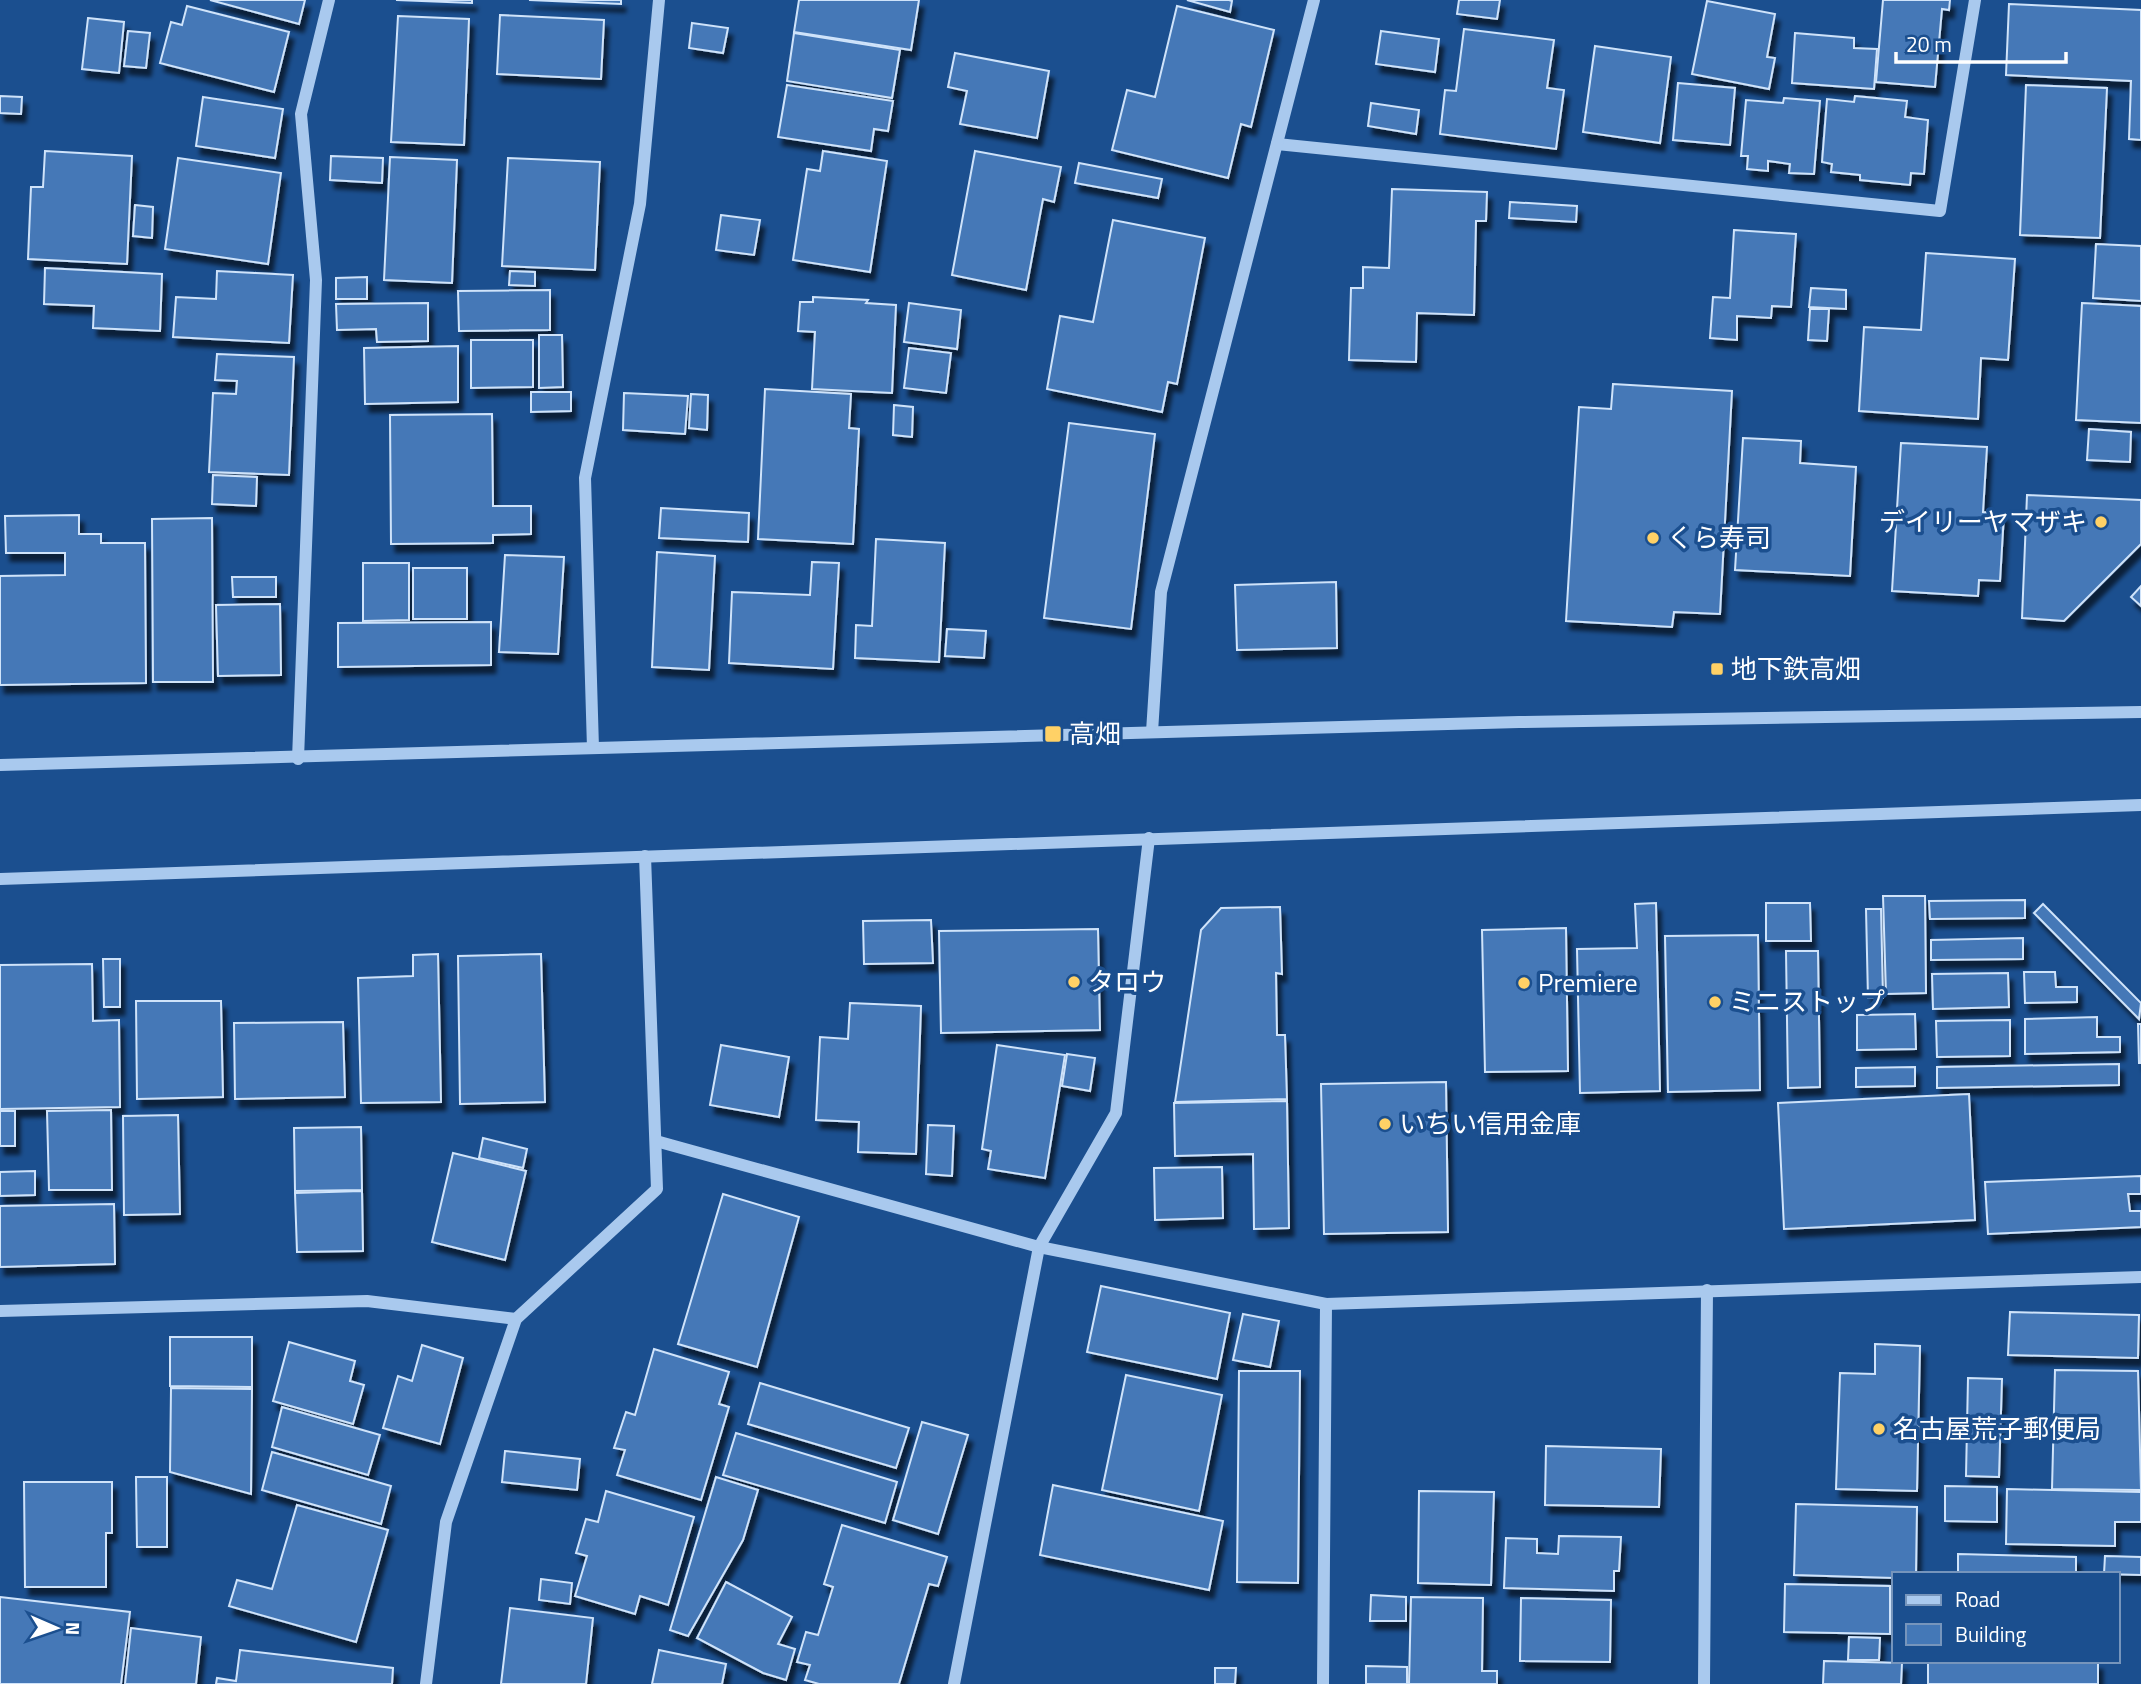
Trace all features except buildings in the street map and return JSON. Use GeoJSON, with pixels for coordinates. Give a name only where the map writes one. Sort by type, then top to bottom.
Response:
{"type":"FeatureCollection","features":[{"type":"Feature","properties":{"kind":"street"},"geometry":{"type":"LineString","coordinates":[[298,759],[316,280],[301,114],[329,0]]}},
{"type":"Feature","properties":{"kind":"street"},"geometry":{"type":"LineString","coordinates":[[593,748],[585,478],[640,204],[659,0]]}},
{"type":"Feature","properties":{"kind":"street"},"geometry":{"type":"LineString","coordinates":[[1152,732],[1161,592],[1314,0]]}},
{"type":"Feature","properties":{"kind":"street"},"geometry":{"type":"LineString","coordinates":[[1277,144],[1940,211],[1975,0]]}},
{"type":"Feature","properties":{"kind":"street"},"geometry":{"type":"LineString","coordinates":[[0,765],[298,759],[1519,722],[2141,712]]}},
{"type":"Feature","properties":{"kind":"street"},"geometry":{"type":"LineString","coordinates":[[0,879],[2141,805]]}},
{"type":"Feature","properties":{"kind":"street"},"geometry":{"type":"LineString","coordinates":[[954,1684],[1039,1247],[1116,1113],[1149,838]]}},
{"type":"Feature","properties":{"kind":"street"},"geometry":{"type":"LineString","coordinates":[[426,1684],[446,1522],[516,1319],[657,1189],[645,856]]}},
{"type":"Feature","properties":{"kind":"street"},"geometry":{"type":"LineString","coordinates":[[656,1142],[1039,1247],[1326,1304],[2141,1277]]}},
{"type":"Feature","properties":{"kind":"street"},"geometry":{"type":"LineString","coordinates":[[1704,1684],[1707,1290]]}},
{"type":"Feature","properties":{"kind":"street"},"geometry":{"type":"LineString","coordinates":[[0,1311],[367,1301],[516,1319]]}},
{"type":"Feature","properties":{"kind":"street"},"geometry":{"type":"LineString","coordinates":[[1323,1684],[1326,1304]]}},
{"type":"Feature","properties":{"kind":"place","name":"デイリーヤマザキ"},"geometry":{"type":"Point","coordinates":[2101,522]}},
{"type":"Feature","properties":{"kind":"place","name":"くら寿司"},"geometry":{"type":"Point","coordinates":[1653,538]}},
{"type":"Feature","properties":{"kind":"place","name":"地下鉄高畑"},"geometry":{"type":"Point","coordinates":[1717,669]}},
{"type":"Feature","properties":{"kind":"place","name":"高畑"},"geometry":{"type":"Point","coordinates":[1053,734]}},
{"type":"Feature","properties":{"kind":"place","name":"タロウ"},"geometry":{"type":"Point","coordinates":[1074,982]}},
{"type":"Feature","properties":{"kind":"place","name":"Premiere"},"geometry":{"type":"Point","coordinates":[1524,983]}},
{"type":"Feature","properties":{"kind":"place","name":"ミニストップ"},"geometry":{"type":"Point","coordinates":[1715,1002]}},
{"type":"Feature","properties":{"kind":"place","name":"いちい信用金庫"},"geometry":{"type":"Point","coordinates":[1385,1124]}},
{"type":"Feature","properties":{"kind":"place","name":"名古屋荒子郵便局"},"geometry":{"type":"Point","coordinates":[1879,1429]}}]}
